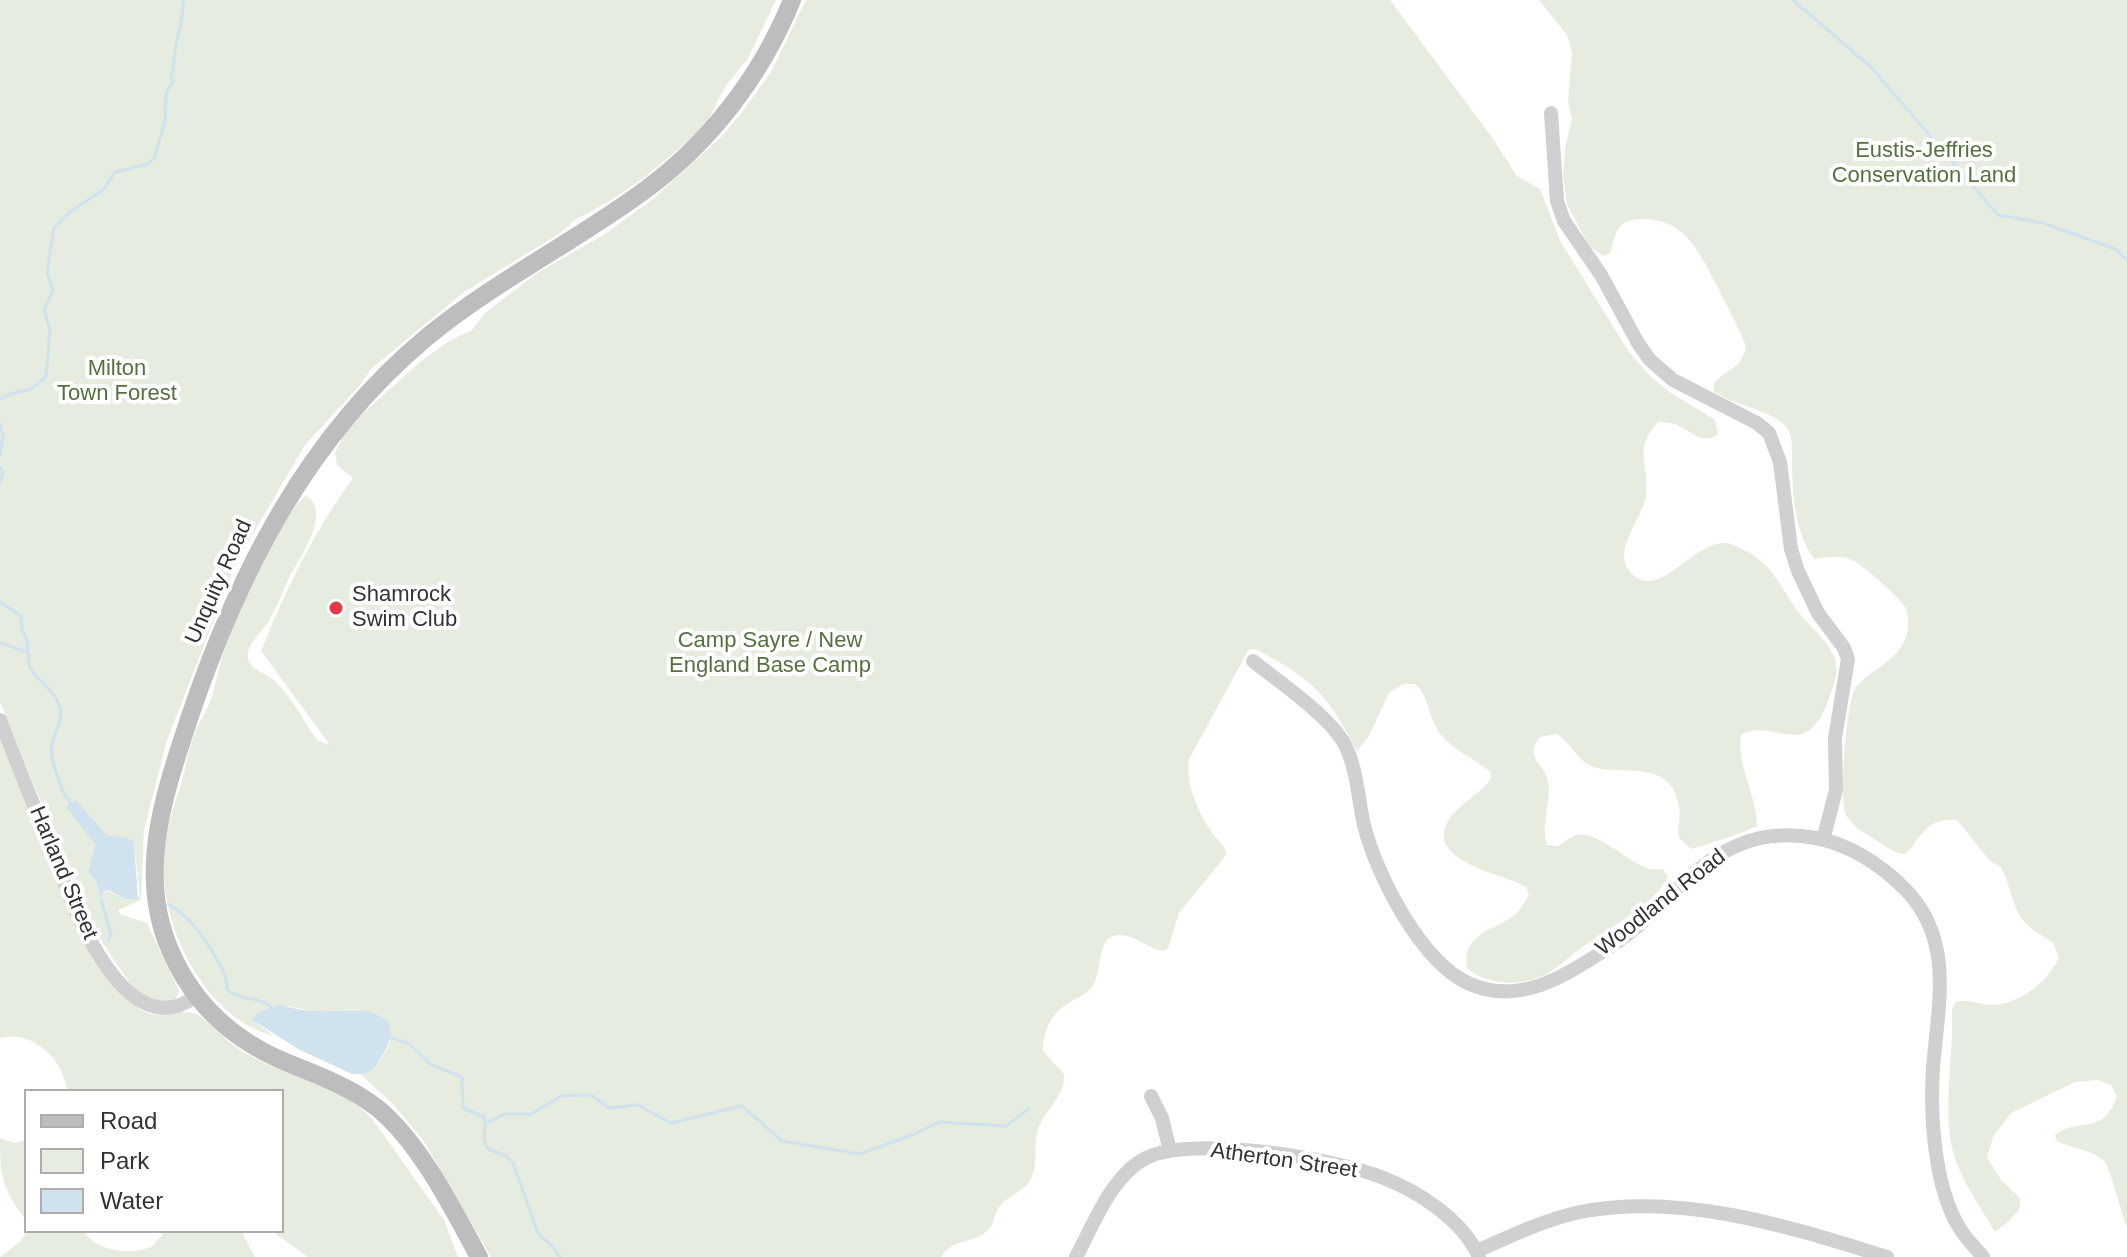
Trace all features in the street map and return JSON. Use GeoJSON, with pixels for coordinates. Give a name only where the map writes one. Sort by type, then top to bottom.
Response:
{"type":"FeatureCollection","features":[{"type":"Feature","properties":{"kind":"main road","name":"Unquity Road"},"geometry":{"type":"LineString","coordinates":[[479,1257],[414,1150],[381,1112],[341,1086],[243,1041],[216,1019],[196,996],[177,966],[159,917],[153,876],[157,832],[182,739],[220,635],[276,517],[329,438],[409,353],[476,300],[640,194],[699,143],[756,71],[792,0]]}},
{"type":"Feature","properties":{"kind":"street"},"geometry":{"type":"LineString","coordinates":[[1551,113],[1561,215],[1607,284],[1644,351],[1673,380],[1757,423],[1773,440],[1783,476],[1791,549],[1798,571],[1818,613],[1844,648],[1848,659],[1835,738],[1836,790],[1823,840]]}},
{"type":"Feature","properties":{"kind":"street","name":"Woodland Road"},"geometry":{"type":"LineString","coordinates":[[1253,661],[1328,724],[1342,740],[1352,767],[1369,842],[1390,892],[1427,947],[1454,975],[1478,987],[1530,989],[1564,976],[1631,932],[1703,866],[1752,839],[1775,835],[1823,840],[1856,852],[1887,873],[1915,900],[1935,937],[1941,966],[1933,1079],[1937,1149],[1945,1192],[1954,1218],[1983,1257]]}},
{"type":"Feature","properties":{"kind":"street","name":"Harland Street"},"geometry":{"type":"LineString","coordinates":[[0,720],[76,912],[111,970],[137,999],[155,1009],[176,1008],[196,996]]}},
{"type":"Feature","properties":{"kind":"street"},"geometry":{"type":"LineString","coordinates":[[1151,1096],[1162,1118],[1170,1151]]}},
{"type":"Feature","properties":{"kind":"street","name":"Atherton Street"},"geometry":{"type":"LineString","coordinates":[[1076,1257],[1123,1177],[1143,1160],[1170,1151],[1245,1151],[1366,1172],[1395,1183],[1422,1199],[1456,1226],[1478,1254],[1528,1228],[1567,1215],[1607,1208],[1651,1206],[1702,1211],[1784,1227],[1887,1257]]}},
{"type":"Feature","properties":{"kind":"green space","name":"Milton Town Forest"},"geometry":{"type":"Polygon","coordinates":[[[0,0],[776,0],[748,58],[725,87],[708,120],[690,139],[649,174],[613,199],[464,292],[371,369],[305,445],[236,563],[167,740],[144,830],[141,900],[118,910],[120,914],[147,923],[179,991],[176,999],[165,1002],[146,997],[131,985],[92,927],[0,702],[0,0]],[[76,800],[86,831],[95,844],[88,872],[96,881],[101,897],[106,890],[124,899],[140,897],[134,842],[107,835],[76,800]]]}},
{"type":"Feature","properties":{"kind":"green space","name":"Camp Sayre / New England Base Camp"},"geometry":{"type":"Polygon","coordinates":[[[806,0],[1390,0],[1517,176],[1540,189],[1560,241],[1629,352],[1650,376],[1671,393],[1715,420],[1718,434],[1712,438],[1700,437],[1666,422],[1658,422],[1650,432],[1644,450],[1646,496],[1626,546],[1624,556],[1627,566],[1633,575],[1643,581],[1654,580],[1711,546],[1727,543],[1752,554],[1769,569],[1800,614],[1830,649],[1836,663],[1835,680],[1820,718],[1810,729],[1800,734],[1753,731],[1741,735],[1741,758],[1757,826],[1691,849],[1679,838],[1679,807],[1674,791],[1665,780],[1641,771],[1600,769],[1580,758],[1557,734],[1540,737],[1535,744],[1534,756],[1548,782],[1547,845],[1558,846],[1574,836],[1592,837],[1641,866],[1663,869],[1668,877],[1644,904],[1551,972],[1528,981],[1510,983],[1474,973],[1467,968],[1467,956],[1474,940],[1518,912],[1529,895],[1526,887],[1468,864],[1446,845],[1444,833],[1454,813],[1491,779],[1490,771],[1442,736],[1424,696],[1415,684],[1403,684],[1389,693],[1369,736],[1357,751],[1327,702],[1305,679],[1255,649],[1249,649],[1189,759],[1188,768],[1196,803],[1227,854],[1179,913],[1168,948],[1163,951],[1131,937],[1111,937],[1104,945],[1092,987],[1059,1010],[1050,1022],[1043,1051],[1064,1074],[1061,1089],[1038,1129],[1031,1178],[1025,1187],[999,1207],[988,1230],[951,1247],[941,1257],[491,1257],[423,1140],[393,1104],[361,1075],[375,1066],[387,1050],[390,1039],[385,1019],[356,1009],[318,1012],[287,1006],[256,1023],[274,1036],[261,1032],[228,1012],[202,983],[180,943],[169,911],[164,861],[169,821],[193,738],[211,698],[236,621],[270,547],[295,507],[306,496],[313,503],[316,513],[311,536],[271,617],[251,644],[248,659],[252,666],[282,688],[318,741],[330,745],[261,651],[302,562],[353,478],[337,465],[335,453],[344,435],[360,416],[420,362],[449,341],[472,330],[485,313],[537,273],[605,234],[653,199],[720,138],[771,72],[806,0]]]}},
{"type":"Feature","properties":{"kind":"green space","name":"Eustis-Jeffries Conservation Land"},"geometry":{"type":"Polygon","coordinates":[[[1539,0],[2127,0],[2127,1228],[2104,1161],[2094,1154],[2057,1141],[2055,1135],[2105,1117],[2117,1096],[2111,1085],[2098,1080],[2075,1082],[2011,1113],[1993,1137],[1987,1158],[2002,1181],[2020,1198],[2020,1208],[2009,1221],[1995,1232],[1970,1191],[1952,1148],[1949,1131],[1952,1010],[1956,1002],[1961,1001],[1994,1005],[2014,1000],[2041,982],[2059,958],[2053,942],[2022,919],[2001,867],[1990,861],[1957,820],[1932,825],[1906,854],[1892,850],[1865,833],[1852,824],[1846,815],[1844,755],[1853,694],[1863,680],[1901,647],[1908,630],[1905,607],[1879,581],[1850,559],[1814,559],[1803,538],[1797,516],[1789,431],[1772,416],[1714,391],[1714,383],[1741,360],[1746,346],[1706,265],[1691,242],[1672,226],[1644,219],[1628,221],[1619,228],[1610,253],[1603,256],[1589,246],[1567,204],[1563,177],[1565,148],[1572,119],[1568,102],[1572,53],[1567,35],[1539,0]]]}},
{"type":"Feature","properties":{"kind":"green space"},"geometry":{"type":"Polygon","coordinates":[[[0,739],[44,848],[44,855],[133,1003],[154,1015],[196,1014],[238,1049],[343,1096],[359,1107],[373,1120],[444,1220],[458,1257],[308,1257],[275,1233],[284,1233],[284,1089],[67,1089],[60,1068],[45,1050],[24,1038],[0,1038],[0,739]]]}},
{"type":"Feature","properties":{"kind":"green space"},"geometry":{"type":"Polygon","coordinates":[[[0,1138],[14,1143],[24,1140],[24,1217],[4,1182],[0,1138]]]}},
{"type":"Feature","properties":{"kind":"green space"},"geometry":{"type":"Polygon","coordinates":[[[26,1233],[85,1233],[105,1247],[135,1251],[152,1246],[163,1233],[242,1233],[255,1257],[0,1257],[21,1241],[26,1233]]]}},
{"type":"Feature","properties":{"kind":"water"},"geometry":{"type":"Polygon","coordinates":[[[76,800],[107,835],[134,842],[138,899],[125,899],[108,890],[104,891],[101,899],[96,881],[88,872],[95,844],[66,807],[76,800]]]}},
{"type":"Feature","properties":{"kind":"water"},"geometry":{"type":"Polygon","coordinates":[[[278,1005],[310,1011],[375,1014],[388,1023],[388,1045],[370,1071],[352,1074],[300,1050],[252,1020],[258,1013],[278,1005]]]}},
{"type":"Feature","properties":{"kind":"waterway"},"geometry":{"type":"LineString","coordinates":[[0,399],[31,389],[46,377],[50,330],[44,310],[53,290],[47,273],[54,228],[71,211],[103,190],[115,172],[148,164],[154,158],[165,122],[166,93],[173,82],[171,77],[183,0]]}},
{"type":"Feature","properties":{"kind":"waterway"},"geometry":{"type":"LineString","coordinates":[[1793,0],[1871,67],[1998,215],[2043,223],[2115,249],[2127,260]]}},
{"type":"Feature","properties":{"kind":"waterway"},"geometry":{"type":"LineString","coordinates":[[0,424],[3,435],[0,455]]}},
{"type":"Feature","properties":{"kind":"waterway"},"geometry":{"type":"LineString","coordinates":[[0,467],[3,472],[0,484]]}},
{"type":"Feature","properties":{"kind":"waterway"},"geometry":{"type":"LineString","coordinates":[[0,602],[21,616],[29,666],[60,707],[52,758],[60,784],[71,804]]}},
{"type":"Feature","properties":{"kind":"waterway"},"geometry":{"type":"LineString","coordinates":[[0,643],[27,652]]}},
{"type":"Feature","properties":{"kind":"waterway"},"geometry":{"type":"LineString","coordinates":[[101,899],[111,935],[109,940]]}},
{"type":"Feature","properties":{"kind":"waterway"},"geometry":{"type":"LineString","coordinates":[[168,904],[186,917],[208,944],[224,973],[228,991],[271,1007]]}},
{"type":"Feature","properties":{"kind":"waterway"},"geometry":{"type":"LineString","coordinates":[[388,1037],[408,1043],[430,1064],[462,1077],[463,1108],[484,1117],[488,1149],[506,1156],[513,1163],[538,1233],[560,1257]]}},
{"type":"Feature","properties":{"kind":"waterway"},"geometry":{"type":"LineString","coordinates":[[486,1123],[505,1114],[531,1114],[561,1096],[591,1095],[609,1108],[638,1105],[671,1123],[742,1106],[782,1141],[860,1154],[939,1122],[1006,1126],[1028,1109]]}},
{"type":"Feature","properties":{"kind":"place","name":"Shamrock Swim Club"},"geometry":{"type":"Point","coordinates":[336,608]}}]}
